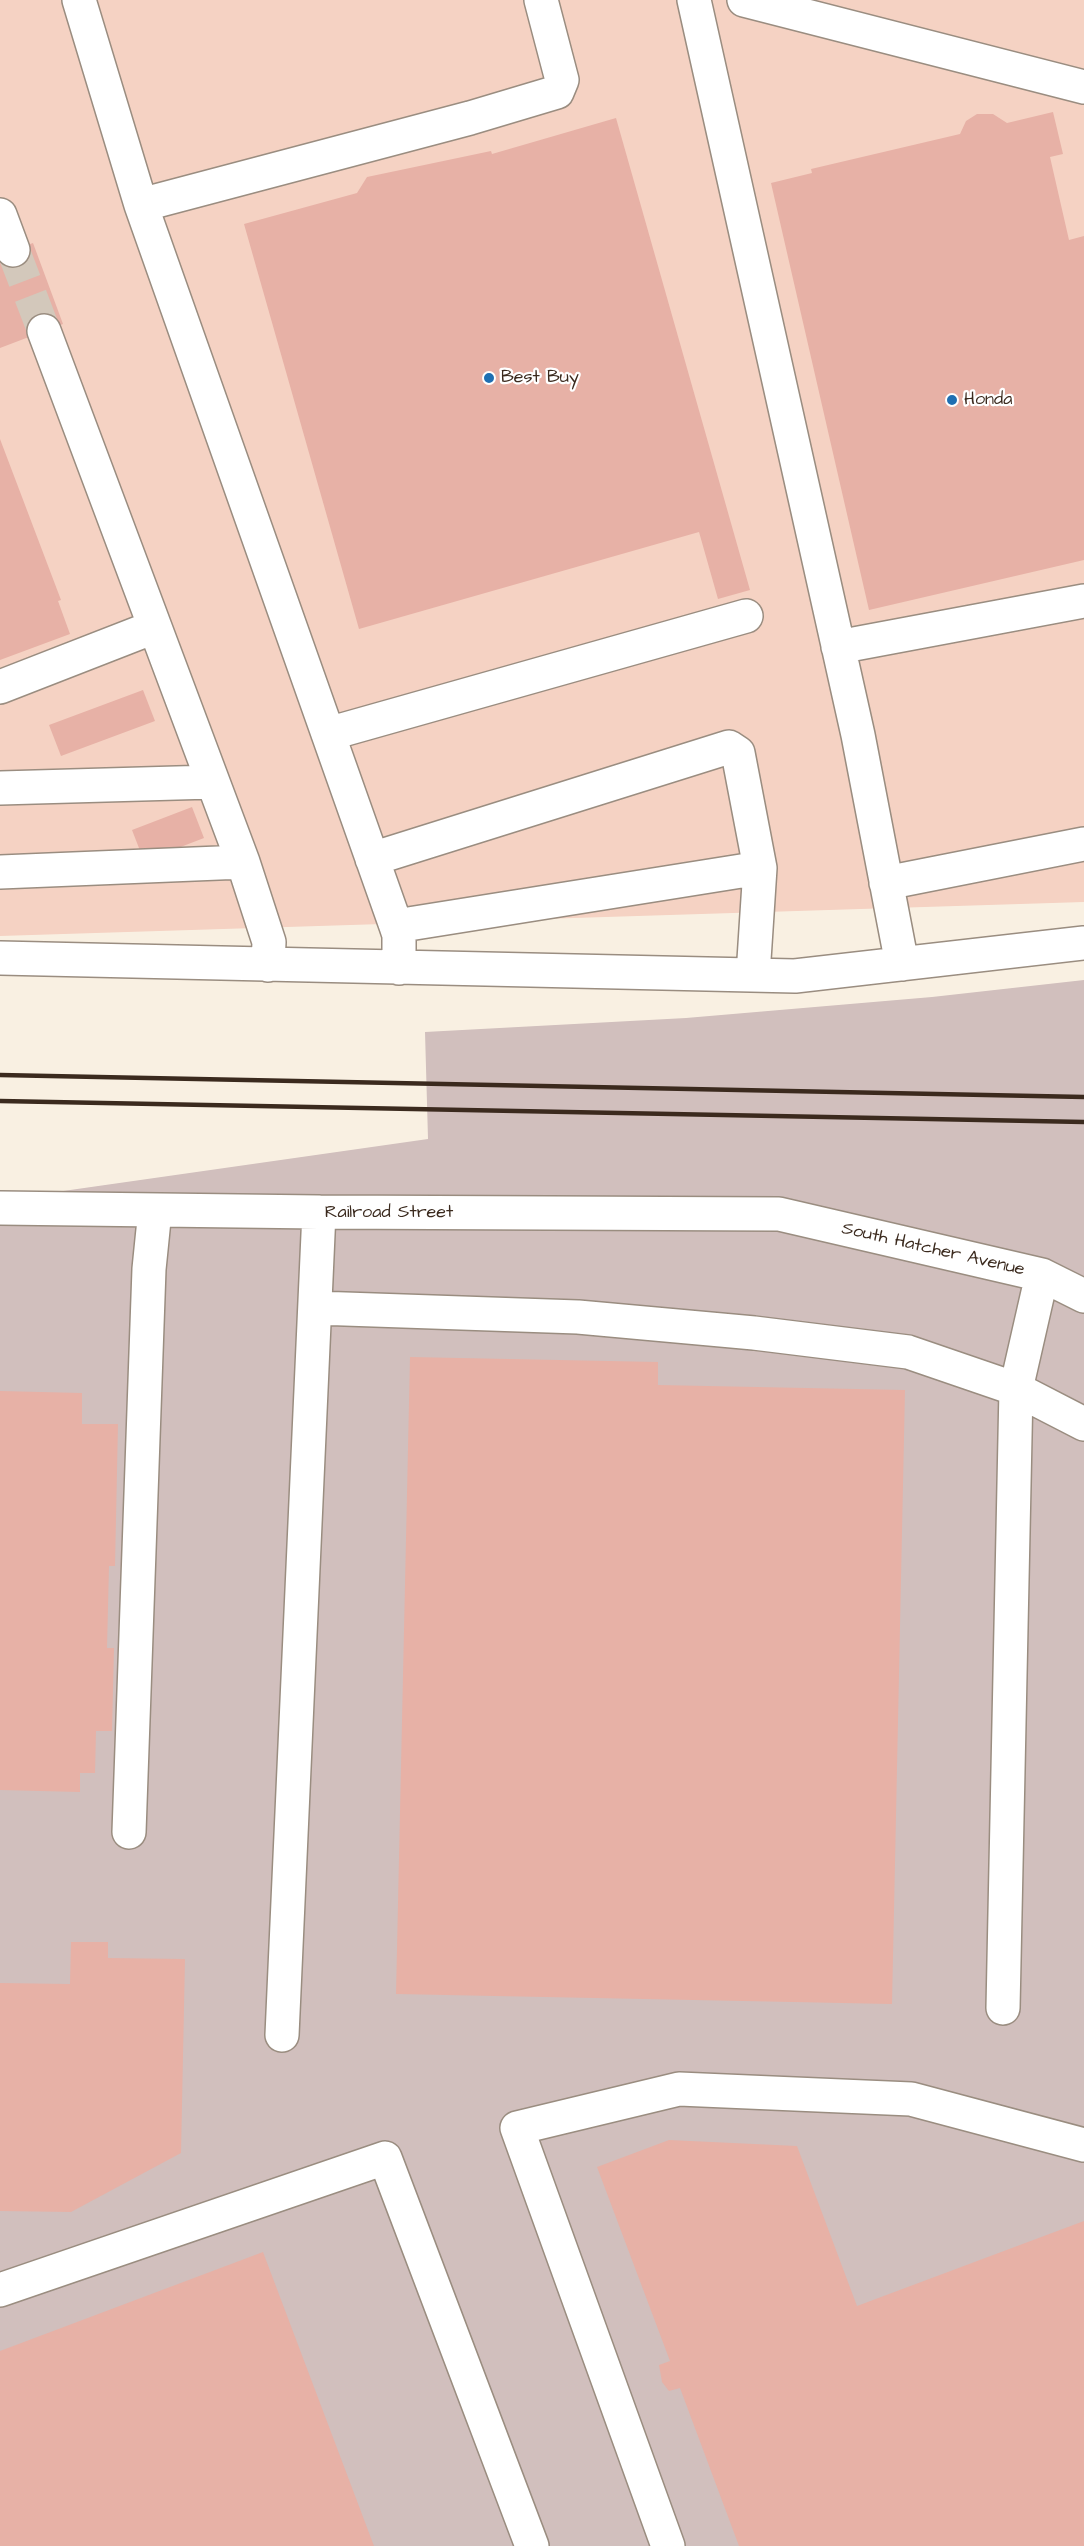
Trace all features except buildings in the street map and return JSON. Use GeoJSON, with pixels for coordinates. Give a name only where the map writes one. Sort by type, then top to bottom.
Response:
{"type":"FeatureCollection","features":[{"type":"Feature","properties":{"kind":"street"},"geometry":{"type":"LineString","coordinates":[[79,0],[141,205],[399,935],[399,968]]}},
{"type":"Feature","properties":{"kind":"street"},"geometry":{"type":"LineString","coordinates":[[141,205],[470,118],[557,92],[562,80],[541,0]]}},
{"type":"Feature","properties":{"kind":"street"},"geometry":{"type":"LineString","coordinates":[[694,0],[858,735],[902,964]]}},
{"type":"Feature","properties":{"kind":"street"},"geometry":{"type":"LineString","coordinates":[[744,0],[1084,87]]}},
{"type":"Feature","properties":{"kind":"street"},"geometry":{"type":"LineString","coordinates":[[0,215],[13,250]]}},
{"type":"Feature","properties":{"kind":"street"},"geometry":{"type":"LineString","coordinates":[[44,331],[243,862],[269,942],[268,965]]}},
{"type":"Feature","properties":{"kind":"street"},"geometry":{"type":"LineString","coordinates":[[838,647],[1084,601]]}},
{"type":"Feature","properties":{"kind":"street"},"geometry":{"type":"LineString","coordinates":[[328,734],[746,616]]}},
{"type":"Feature","properties":{"kind":"street"},"geometry":{"type":"LineString","coordinates":[[0,687],[154,627]]}},
{"type":"Feature","properties":{"kind":"street"},"geometry":{"type":"LineString","coordinates":[[372,859],[729,747],[738,753],[760,868],[753,975]]}},
{"type":"Feature","properties":{"kind":"street"},"geometry":{"type":"LineString","coordinates":[[0,788],[212,783]]}},
{"type":"Feature","properties":{"kind":"street"},"geometry":{"type":"LineString","coordinates":[[886,883],[1084,844]]}},
{"type":"Feature","properties":{"kind":"street"},"geometry":{"type":"LineString","coordinates":[[0,872],[243,862]]}},
{"type":"Feature","properties":{"kind":"street"},"geometry":{"type":"LineString","coordinates":[[396,926],[760,868]]}},
{"type":"Feature","properties":{"kind":"street"},"geometry":{"type":"LineString","coordinates":[[0,958],[795,976],[1084,943]]}},
{"type":"Feature","properties":{"kind":"street","name":"Railroad Street"},"geometry":{"type":"LineString","coordinates":[[0,1208],[779,1214]]}},
{"type":"Feature","properties":{"kind":"street"},"geometry":{"type":"LineString","coordinates":[[129,1832],[149,1269],[155,1210]]}},
{"type":"Feature","properties":{"kind":"street"},"geometry":{"type":"LineString","coordinates":[[282,2035],[319,1212]]}},
{"type":"Feature","properties":{"kind":"street","name":"South Hatcher Avenue"},"geometry":{"type":"LineString","coordinates":[[779,1214],[1070,1282]]}},
{"type":"Feature","properties":{"kind":"street"},"geometry":{"type":"LineString","coordinates":[[1003,2008],[1016,1389],[1070,1282]]}},
{"type":"Feature","properties":{"kind":"street"},"geometry":{"type":"LineString","coordinates":[[316,1308],[578,1317],[754,1333],[908,1352],[1016,1389],[1084,1424]]}},
{"type":"Feature","properties":{"kind":"street"},"geometry":{"type":"LineString","coordinates":[[668,2546],[517,2128],[679,2089],[911,2099],[1084,2145]]}},
{"type":"Feature","properties":{"kind":"street"},"geometry":{"type":"LineString","coordinates":[[0,2290],[385,2158],[532,2546]]}},
{"type":"Feature","properties":{"kind":"shaded area"},"geometry":{"type":"Polygon","coordinates":[[[0,0],[1084,0],[1084,902],[0,936],[0,0]]]}},
{"type":"Feature","properties":{"kind":"shaded area"},"geometry":{"type":"Polygon","coordinates":[[[1084,980],[1084,2546],[0,2546],[0,1200],[428,1139],[425,1032],[686,1018],[932,997],[1084,980]]]}},
{"type":"Feature","properties":{"kind":"tunnel"},"geometry":{"type":"LineString","coordinates":[[13,250],[44,331]]}},
{"type":"Feature","properties":{"kind":"railway"},"geometry":{"type":"LineString","coordinates":[[0,1075],[1084,1097]]}},
{"type":"Feature","properties":{"kind":"railway"},"geometry":{"type":"LineString","coordinates":[[0,1101],[1084,1122]]}},
{"type":"Feature","properties":{"kind":"place","name":"Best Buy"},"geometry":{"type":"Point","coordinates":[489,378]}},
{"type":"Feature","properties":{"kind":"place","name":"Honda"},"geometry":{"type":"Point","coordinates":[952,400]}}]}
